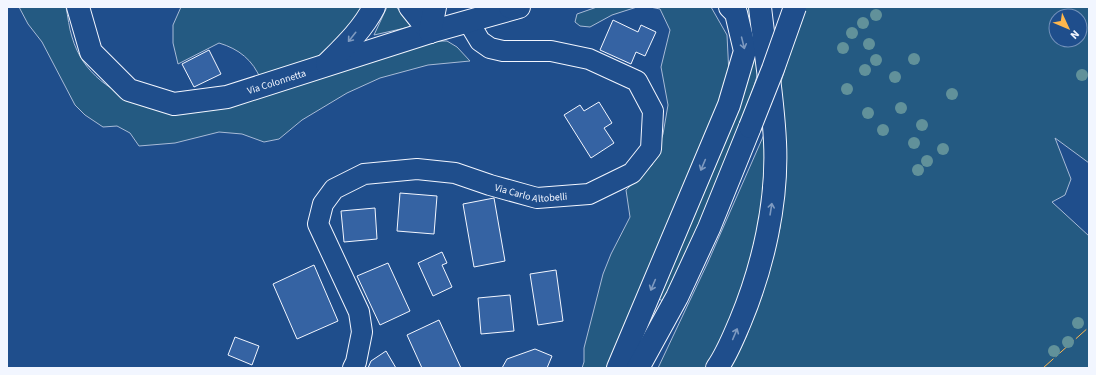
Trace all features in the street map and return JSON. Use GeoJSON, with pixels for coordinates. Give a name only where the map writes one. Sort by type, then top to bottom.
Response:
{"type":"FeatureCollection","features":[{"type":"Feature","properties":{"kind":"main road","name":"Via Colonnetta"},"geometry":{"type":"LineString","coordinates":[[78,7],[91,52],[129,90],[174,104],[227,97],[327,64],[514,7]]}},
{"type":"Feature","properties":{"kind":"main road"},"geometry":{"type":"LineString","coordinates":[[327,64],[348,43],[374,7]]}},
{"type":"Feature","properties":{"kind":"main road"},"geometry":{"type":"LineString","coordinates":[[410,7],[430,32]]}},
{"type":"Feature","properties":{"kind":"main road"},"geometry":{"type":"LineString","coordinates":[[430,32],[435,7]]}},
{"type":"Feature","properties":{"kind":"main road"},"geometry":{"type":"LineString","coordinates":[[618,368],[729,105],[745,50],[736,13],[730,7]]}},
{"type":"Feature","properties":{"kind":"main road"},"geometry":{"type":"LineString","coordinates":[[717,368],[732,342],[758,276],[774,189],[775,143],[760,7]]}},
{"type":"Feature","properties":{"kind":"main road"},"geometry":{"type":"LineString","coordinates":[[638,368],[677,297],[706,235],[773,69],[795,7]]}},
{"type":"Feature","properties":{"kind":"street","name":"Via Carlo Altobelli"},"geometry":{"type":"LineString","coordinates":[[353,368],[356,362],[362,332],[359,312],[318,224],[323,204],[334,189],[364,174],[417,169],[455,173],[490,185],[537,198],[589,194],[632,173],[651,148],[653,111],[637,81],[589,58],[551,51],[503,52],[490,48],[480,41],[468,21]]}},
{"type":"Feature","properties":{"kind":"shaded area"},"geometry":{"type":"Polygon","coordinates":[[[19,7],[66,7],[71,34],[77,50],[92,72],[122,95],[146,106],[430,41],[447,41],[457,47],[470,61],[428,65],[380,78],[347,93],[302,120],[279,139],[264,142],[242,134],[219,132],[175,143],[139,146],[130,133],[117,126],[103,127],[85,115],[75,105],[42,42],[28,24],[19,7]]]}},
{"type":"Feature","properties":{"kind":"shaded area"},"geometry":{"type":"Polygon","coordinates":[[[181,7],[369,7],[338,48],[261,80],[254,67],[244,56],[233,48],[219,43],[178,64],[173,43],[173,25],[181,7]]]}},
{"type":"Feature","properties":{"kind":"shaded area"},"geometry":{"type":"Polygon","coordinates":[[[387,7],[396,7],[414,26],[374,35],[387,7]]]}},
{"type":"Feature","properties":{"kind":"shaded area"},"geometry":{"type":"Polygon","coordinates":[[[597,7],[637,7],[612,15],[590,27],[580,26],[575,22],[577,14],[597,7]]]}},
{"type":"Feature","properties":{"kind":"shaded area"},"geometry":{"type":"Polygon","coordinates":[[[650,7],[711,7],[727,35],[729,75],[707,143],[613,368],[582,368],[584,362],[584,348],[603,274],[611,254],[630,217],[626,190],[652,165],[663,134],[668,105],[661,67],[670,30],[660,9],[650,7]]]}},
{"type":"Feature","properties":{"kind":"shaded area"},"geometry":{"type":"Polygon","coordinates":[[[734,7],[755,7],[763,56],[745,116],[724,173],[665,302],[655,297],[735,105],[734,7]]]}},
{"type":"Feature","properties":{"kind":"shaded area"},"geometry":{"type":"Polygon","coordinates":[[[804,7],[1089,7],[1089,163],[1055,138],[1071,179],[1065,195],[1052,202],[1089,236],[1089,368],[729,368],[746,337],[763,292],[780,228],[785,164],[776,98],[804,7]]]}},
{"type":"Feature","properties":{"kind":"shaded area"},"geometry":{"type":"Polygon","coordinates":[[[766,130],[770,159],[752,275],[711,368],[658,368],[708,262],[766,130]]]}},
{"type":"Feature","properties":{"kind":"building"},"geometry":{"type":"Polygon","coordinates":[[[613,20],[638,32],[641,25],[656,32],[645,56],[636,52],[631,64],[600,50],[613,20]]]}},
{"type":"Feature","properties":{"kind":"building"},"geometry":{"type":"Polygon","coordinates":[[[209,50],[221,74],[194,87],[182,64],[209,50]]]}},
{"type":"Feature","properties":{"kind":"building"},"geometry":{"type":"Polygon","coordinates":[[[599,102],[612,123],[604,128],[614,143],[591,158],[564,115],[580,105],[584,111],[599,102]]]}},
{"type":"Feature","properties":{"kind":"building"},"geometry":{"type":"Polygon","coordinates":[[[400,193],[437,196],[434,234],[397,231],[400,193]]]}},
{"type":"Feature","properties":{"kind":"building"},"geometry":{"type":"Polygon","coordinates":[[[494,198],[505,261],[474,267],[463,204],[494,198]]]}},
{"type":"Feature","properties":{"kind":"building"},"geometry":{"type":"Polygon","coordinates":[[[375,208],[377,239],[344,242],[341,211],[375,208]]]}},
{"type":"Feature","properties":{"kind":"building"},"geometry":{"type":"Polygon","coordinates":[[[442,252],[447,263],[442,265],[452,287],[433,296],[418,263],[442,252]]]}},
{"type":"Feature","properties":{"kind":"building"},"geometry":{"type":"Polygon","coordinates":[[[388,263],[410,311],[380,325],[357,276],[388,263]]]}},
{"type":"Feature","properties":{"kind":"building"},"geometry":{"type":"Polygon","coordinates":[[[314,265],[338,321],[297,339],[273,284],[314,265]]]}},
{"type":"Feature","properties":{"kind":"building"},"geometry":{"type":"Polygon","coordinates":[[[556,270],[563,321],[538,325],[530,274],[556,270]]]}},
{"type":"Feature","properties":{"kind":"building"},"geometry":{"type":"Polygon","coordinates":[[[510,295],[514,331],[481,334],[478,298],[510,295]]]}},
{"type":"Feature","properties":{"kind":"building"},"geometry":{"type":"Polygon","coordinates":[[[439,320],[461,368],[422,368],[407,335],[439,320]]]}},
{"type":"Feature","properties":{"kind":"building"},"geometry":{"type":"Polygon","coordinates":[[[235,337],[259,346],[252,365],[228,355],[235,337]]]}},
{"type":"Feature","properties":{"kind":"building"},"geometry":{"type":"Polygon","coordinates":[[[535,349],[552,356],[547,368],[502,368],[507,359],[535,349]]]}},
{"type":"Feature","properties":{"kind":"building"},"geometry":{"type":"Polygon","coordinates":[[[386,351],[396,368],[368,368],[371,361],[386,351]]]}},
{"type":"Feature","properties":{"kind":"power"},"geometry":{"type":"LineString","coordinates":[[1043,368],[1089,327]]}}]}
